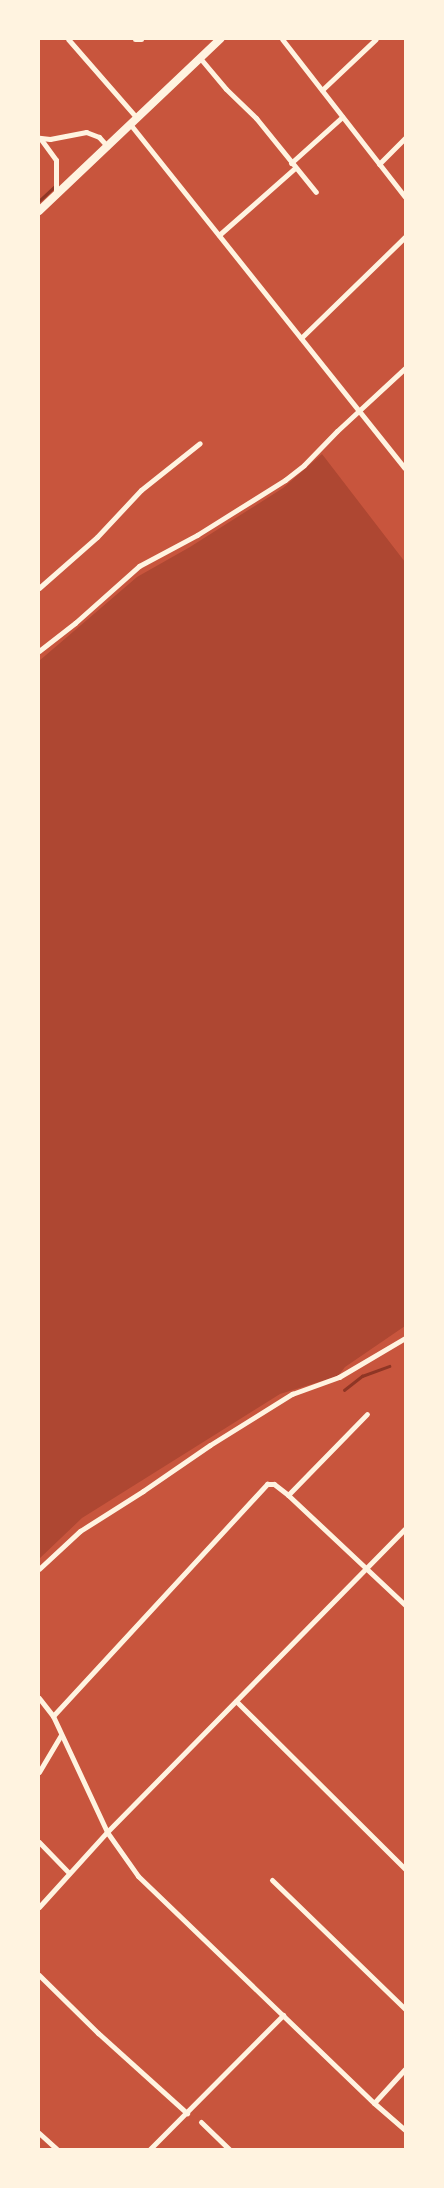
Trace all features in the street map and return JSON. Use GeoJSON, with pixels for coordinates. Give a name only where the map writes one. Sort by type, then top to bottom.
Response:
{"type":"FeatureCollection","features":[{"type":"Feature","properties":{"kind":"main road"},"geometry":{"type":"LineString","coordinates":[[39,211],[220,39]]}},
{"type":"Feature","properties":{"kind":"street"},"geometry":{"type":"LineString","coordinates":[[68,39],[137,118]]}},
{"type":"Feature","properties":{"kind":"street"},"geometry":{"type":"LineString","coordinates":[[135,39],[141,39]]}},
{"type":"Feature","properties":{"kind":"street"},"geometry":{"type":"LineString","coordinates":[[282,39],[405,197]]}},
{"type":"Feature","properties":{"kind":"street"},"geometry":{"type":"LineString","coordinates":[[322,90],[376,39]]}},
{"type":"Feature","properties":{"kind":"street"},"geometry":{"type":"LineString","coordinates":[[200,58],[226,90],[256,118],[316,192]]}},
{"type":"Feature","properties":{"kind":"street"},"geometry":{"type":"LineString","coordinates":[[291,163],[342,117]]}},
{"type":"Feature","properties":{"kind":"street"},"geometry":{"type":"LineString","coordinates":[[130,124],[405,468]]}},
{"type":"Feature","properties":{"kind":"street"},"geometry":{"type":"LineString","coordinates":[[40,138],[50,139],[86,132],[99,137],[108,147]]}},
{"type":"Feature","properties":{"kind":"street"},"geometry":{"type":"LineString","coordinates":[[40,138],[56,160],[56,195]]}},
{"type":"Feature","properties":{"kind":"street"},"geometry":{"type":"LineString","coordinates":[[379,164],[405,138]]}},
{"type":"Feature","properties":{"kind":"street"},"geometry":{"type":"LineString","coordinates":[[219,235],[295,168]]}},
{"type":"Feature","properties":{"kind":"street"},"geometry":{"type":"LineString","coordinates":[[300,338],[405,237]]}},
{"type":"Feature","properties":{"kind":"street"},"geometry":{"type":"LineString","coordinates":[[39,652],[139,566],[197,535],[285,480],[405,368]]}},
{"type":"Feature","properties":{"kind":"street"},"geometry":{"type":"LineString","coordinates":[[39,588],[97,537],[141,490],[200,444]]}},
{"type":"Feature","properties":{"kind":"street"},"geometry":{"type":"LineString","coordinates":[[39,1569],[80,1531],[210,1445],[292,1394],[339,1377],[405,1338]]}},
{"type":"Feature","properties":{"kind":"street"},"geometry":{"type":"LineString","coordinates":[[288,1495],[367,1414]]}},
{"type":"Feature","properties":{"kind":"street"},"geometry":{"type":"LineString","coordinates":[[53,1716],[267,1484],[274,1484],[288,1495],[405,1604]]}},
{"type":"Feature","properties":{"kind":"street"},"geometry":{"type":"LineString","coordinates":[[39,1907],[107,1832],[405,1529]]}},
{"type":"Feature","properties":{"kind":"street"},"geometry":{"type":"LineString","coordinates":[[39,1698],[53,1716],[107,1832],[138,1876],[374,2103],[405,2130]]}},
{"type":"Feature","properties":{"kind":"street"},"geometry":{"type":"LineString","coordinates":[[236,1701],[405,1869]]}},
{"type":"Feature","properties":{"kind":"street"},"geometry":{"type":"LineString","coordinates":[[39,1772],[62,1735]]}},
{"type":"Feature","properties":{"kind":"street"},"geometry":{"type":"LineString","coordinates":[[39,1842],[70,1874]]}},
{"type":"Feature","properties":{"kind":"street"},"geometry":{"type":"LineString","coordinates":[[272,1880],[405,2009]]}},
{"type":"Feature","properties":{"kind":"street"},"geometry":{"type":"LineString","coordinates":[[39,1975],[98,2033],[187,2112]]}},
{"type":"Feature","properties":{"kind":"street"},"geometry":{"type":"LineString","coordinates":[[150,2149],[283,2015]]}},
{"type":"Feature","properties":{"kind":"street"},"geometry":{"type":"LineString","coordinates":[[374,2103],[405,2069]]}},
{"type":"Feature","properties":{"kind":"street"},"geometry":{"type":"LineString","coordinates":[[201,2122],[229,2149]]}},
{"type":"Feature","properties":{"kind":"street"},"geometry":{"type":"LineString","coordinates":[[39,2133],[57,2149]]}},
{"type":"Feature","properties":{"kind":"shaded area"},"geometry":{"type":"Polygon","coordinates":[[[322,454],[405,562],[405,1326],[345,1367],[338,1376],[280,1394],[82,1518],[39,1559],[39,661],[137,577],[190,547],[283,488],[322,454]]]}},
{"type":"Feature","properties":{"kind":"waterway"},"geometry":{"type":"LineString","coordinates":[[39,201],[56,185]]}},
{"type":"Feature","properties":{"kind":"waterway"},"geometry":{"type":"LineString","coordinates":[[344,1390],[362,1376],[389,1366]]}}]}
